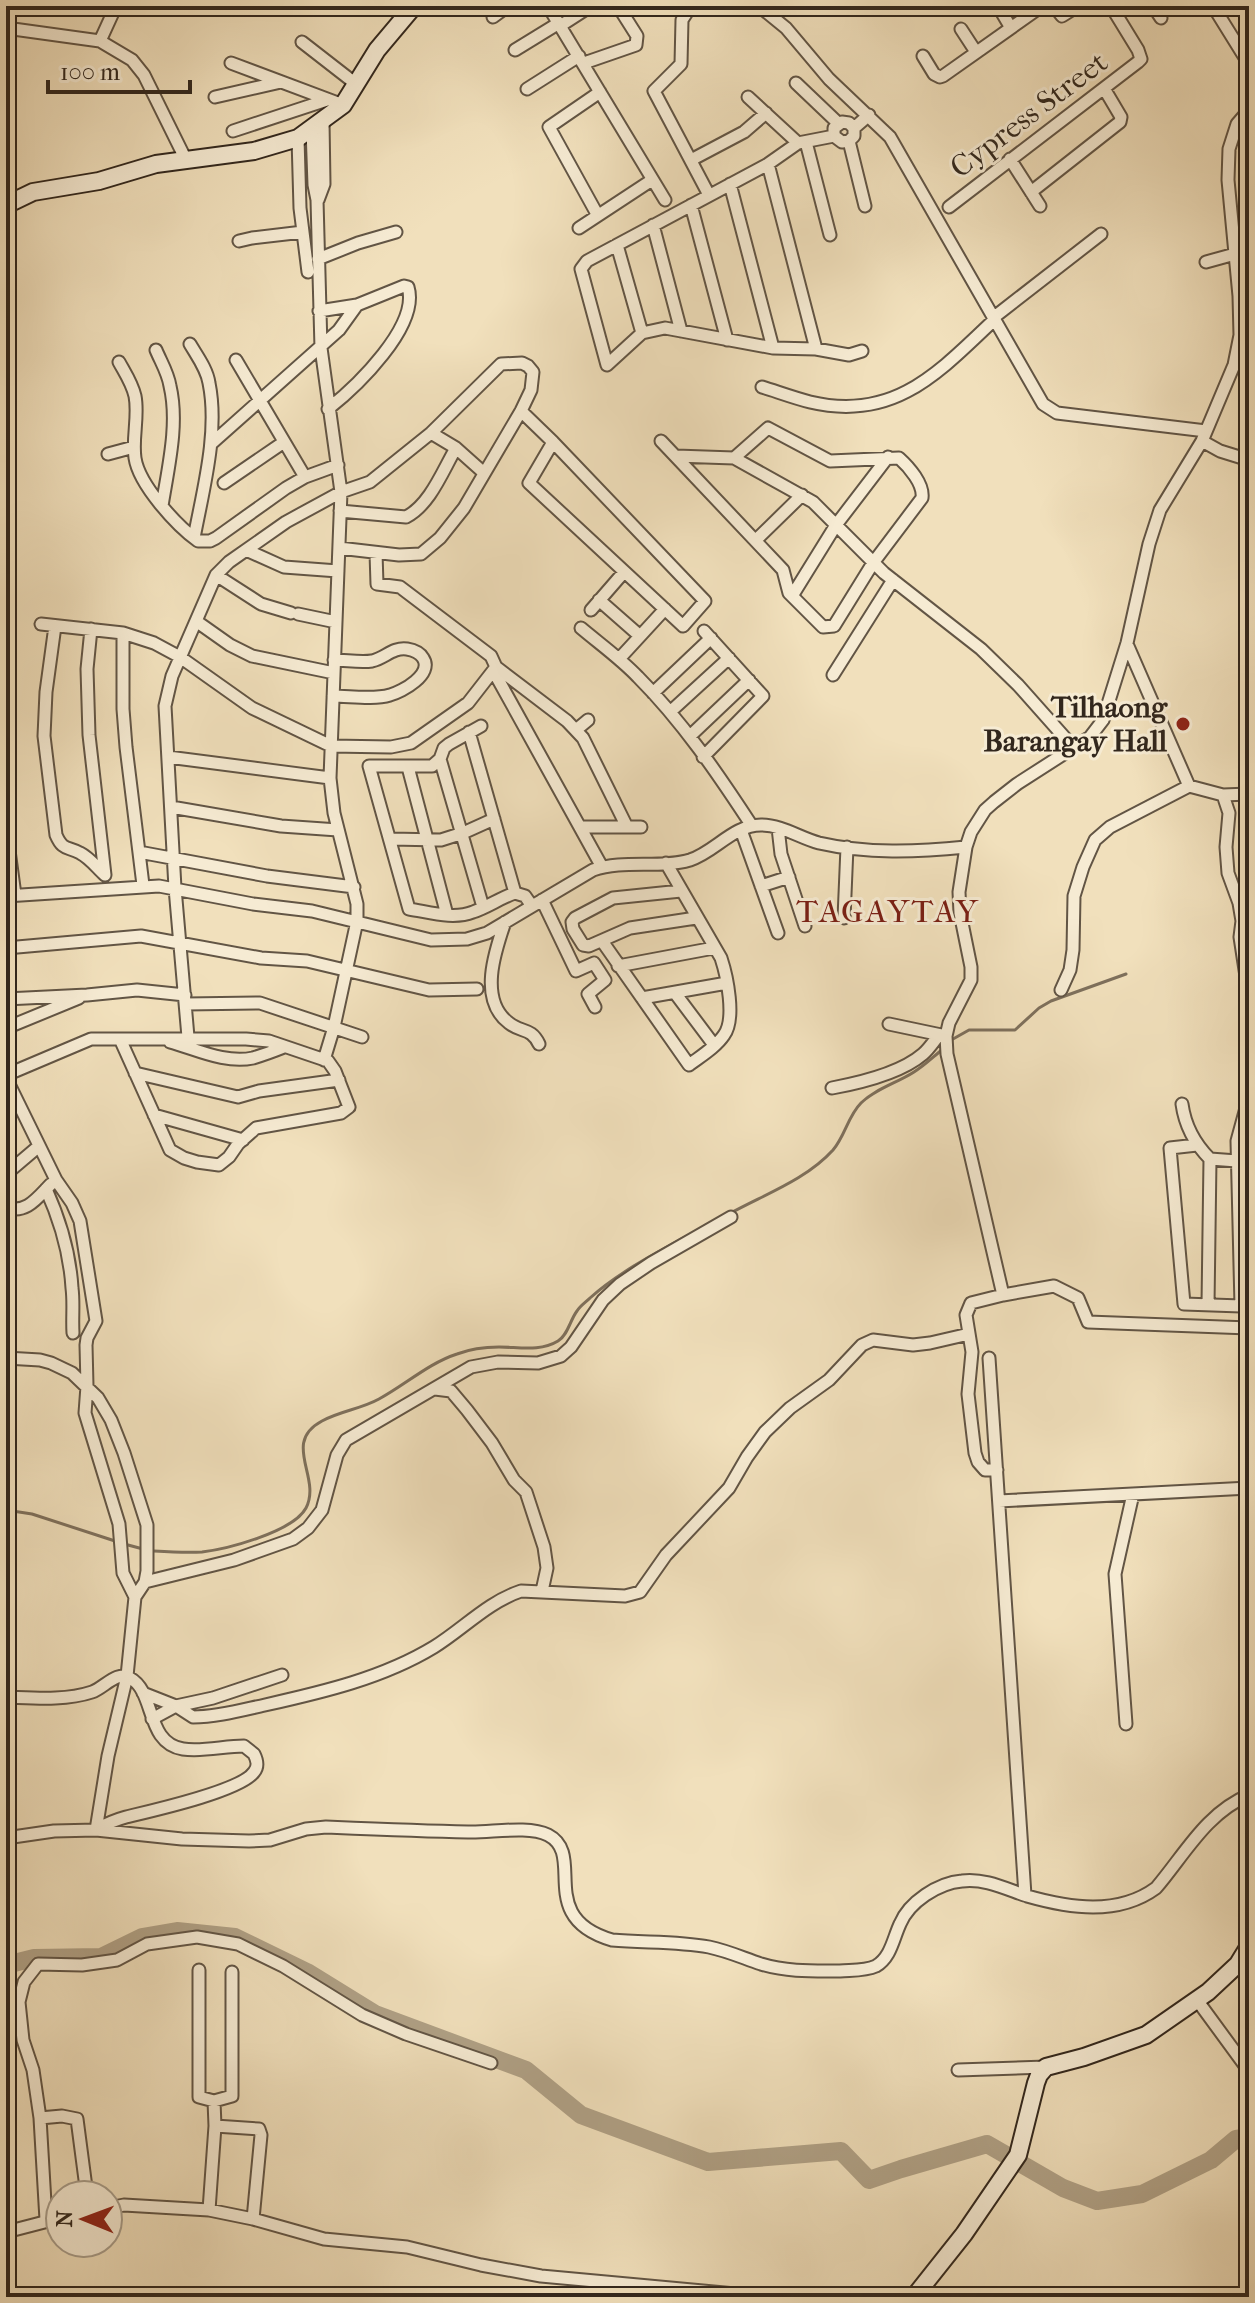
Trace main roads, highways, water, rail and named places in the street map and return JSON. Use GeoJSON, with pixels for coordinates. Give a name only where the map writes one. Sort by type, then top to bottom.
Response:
{"type":"FeatureCollection","features":[{"type":"Feature","properties":{"kind":"waterway"},"geometry":{"type":"LineString","coordinates":[[953,1039],[969,1030],[1015,1030],[1051,1001],[1126,974]]}},
{"type":"Feature","properties":{"kind":"waterway"},"geometry":{"type":"LineString","coordinates":[[729,1214],[784,1186],[822,1161],[841,1139],[861,1103],[918,1070],[943,1049]]}},
{"type":"Feature","properties":{"kind":"waterway"},"geometry":{"type":"LineString","coordinates":[[154,1551],[213,1550],[258,1538],[288,1525],[306,1508],[310,1496],[304,1440],[310,1430],[322,1421],[372,1402],[437,1363],[462,1352],[488,1347],[537,1348],[558,1341],[578,1309],[612,1280],[687,1236]]}},
{"type":"Feature","properties":{"kind":"waterway"},"geometry":{"type":"LineString","coordinates":[[6,1510],[32,1514],[115,1541]]}},
{"type":"Feature","properties":{"kind":"waterway"},"geometry":{"type":"LineString","coordinates":[[128,1545],[143,1549]]}},
{"type":"Feature","properties":{"kind":"waterway"},"geometry":{"type":"LineString","coordinates":[[6,1965],[34,1958],[101,1957],[142,1937],[177,1931],[235,1937],[307,1972],[375,2014],[526,2070],[581,2115],[708,2162],[841,2151],[869,2180],[987,2144],[1063,2188],[1097,2201],[1142,2194],[1211,2160],[1236,2139],[1249,2137]]}},
{"type":"Feature","properties":{"kind":"place","name":"Tilhaong Barangay Hall"},"geometry":{"type":"Point","coordinates":[1183,724]}},
{"type":"Feature","properties":{"kind":"district","name":"TAGAYTAY"},"geometry":{"type":"Point","coordinates":[888,911]}}]}
